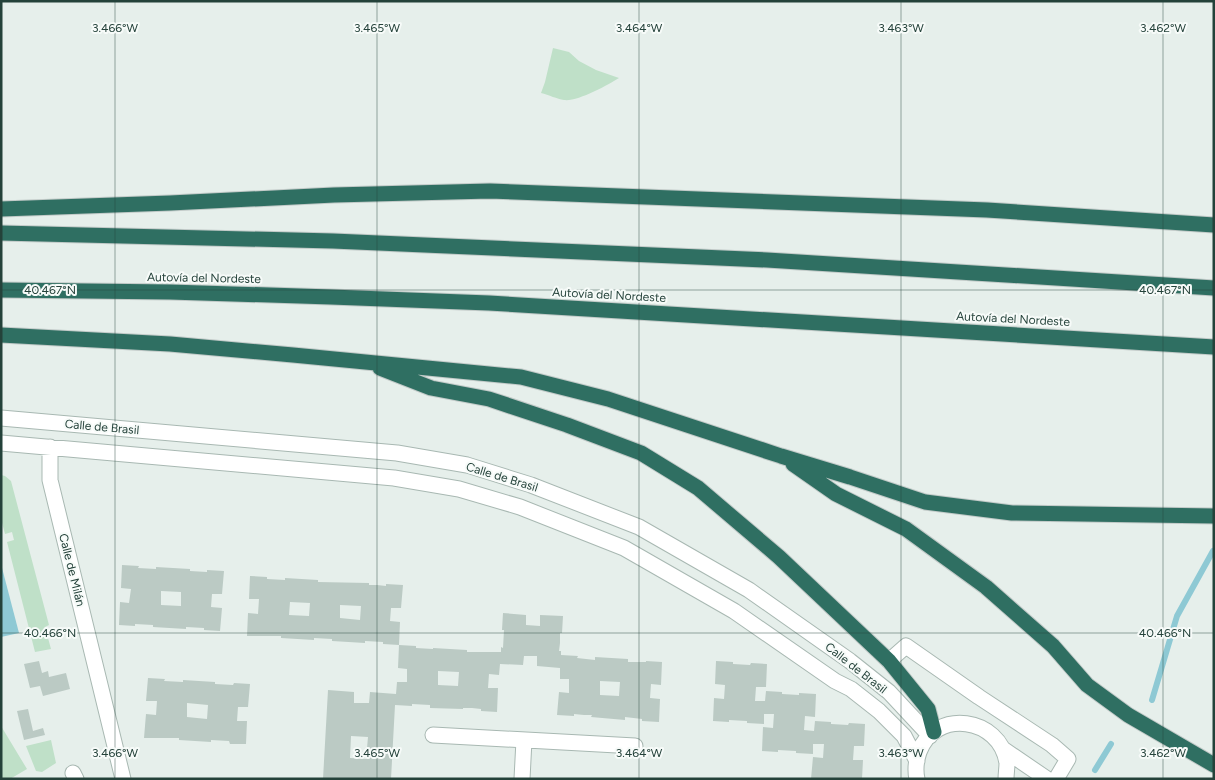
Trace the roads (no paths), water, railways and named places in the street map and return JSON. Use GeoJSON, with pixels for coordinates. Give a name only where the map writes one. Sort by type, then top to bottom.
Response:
{"type":"FeatureCollection","features":[{"type":"Feature","properties":{"kind":"highway"},"geometry":{"type":"LineString","coordinates":[[1,209],[334,195],[490,191],[987,210],[1214,225]]}},
{"type":"Feature","properties":{"kind":"highway"},"geometry":{"type":"LineString","coordinates":[[1,233],[333,241],[758,259],[1214,288]]}},
{"type":"Feature","properties":{"kind":"highway","name":"Autovía del Nordeste"},"geometry":{"type":"LineString","coordinates":[[1,290],[331,296],[490,303],[1214,347]]}},
{"type":"Feature","properties":{"kind":"highway"},"geometry":{"type":"LineString","coordinates":[[1,335],[170,344],[521,377],[608,400],[925,502],[1012,513],[1214,516]]}},
{"type":"Feature","properties":{"kind":"highway"},"geometry":{"type":"LineString","coordinates":[[365,362],[430,388],[489,400],[567,424],[641,453],[698,488],[779,557],[889,661],[928,709],[932,734]]}},
{"type":"Feature","properties":{"kind":"highway"},"geometry":{"type":"LineString","coordinates":[[781,456],[836,494],[906,529],[986,587],[1052,646],[1087,685],[1128,715],[1214,766]]}},
{"type":"Feature","properties":{"kind":"street","name":"Calle de Brasil"},"geometry":{"type":"LineString","coordinates":[[1,418],[397,453],[467,465],[531,484],[639,527],[749,590],[850,661],[888,692],[932,734]]}},
{"type":"Feature","properties":{"kind":"street","name":"Calle de Brasil"},"geometry":{"type":"LineString","coordinates":[[1,443],[394,478],[459,489],[520,507],[624,548],[734,612],[835,682],[850,689],[878,711],[904,736],[916,761]]}},
{"type":"Feature","properties":{"kind":"street","name":"Calle de Milán"},"geometry":{"type":"LineString","coordinates":[[50,447],[50,480],[122,779]]}},
{"type":"Feature","properties":{"kind":"street"},"geometry":{"type":"LineString","coordinates":[[889,661],[906,646],[1052,745],[1068,759],[1056,779]]}},
{"type":"Feature","properties":{"kind":"street"},"geometry":{"type":"LineString","coordinates":[[917,779],[916,761],[921,747],[932,734],[948,725],[964,723],[979,727],[993,736],[1003,749],[1047,779]]}},
{"type":"Feature","properties":{"kind":"street"},"geometry":{"type":"LineString","coordinates":[[433,735],[635,746]]}},
{"type":"Feature","properties":{"kind":"street"},"geometry":{"type":"LineString","coordinates":[[522,779],[524,740]]}},
{"type":"Feature","properties":{"kind":"street"},"geometry":{"type":"LineString","coordinates":[[1003,749],[1007,764],[1006,779]]}},
{"type":"Feature","properties":{"kind":"water"},"geometry":{"type":"Polygon","coordinates":[[[1,564],[19,633],[1,637],[1,564]]]}},
{"type":"Feature","properties":{"kind":"waterway"},"geometry":{"type":"LineString","coordinates":[[1152,700],[1177,616],[1213,551]]}},
{"type":"Feature","properties":{"kind":"waterway"},"geometry":{"type":"LineString","coordinates":[[1095,770],[1111,744]]}}]}
